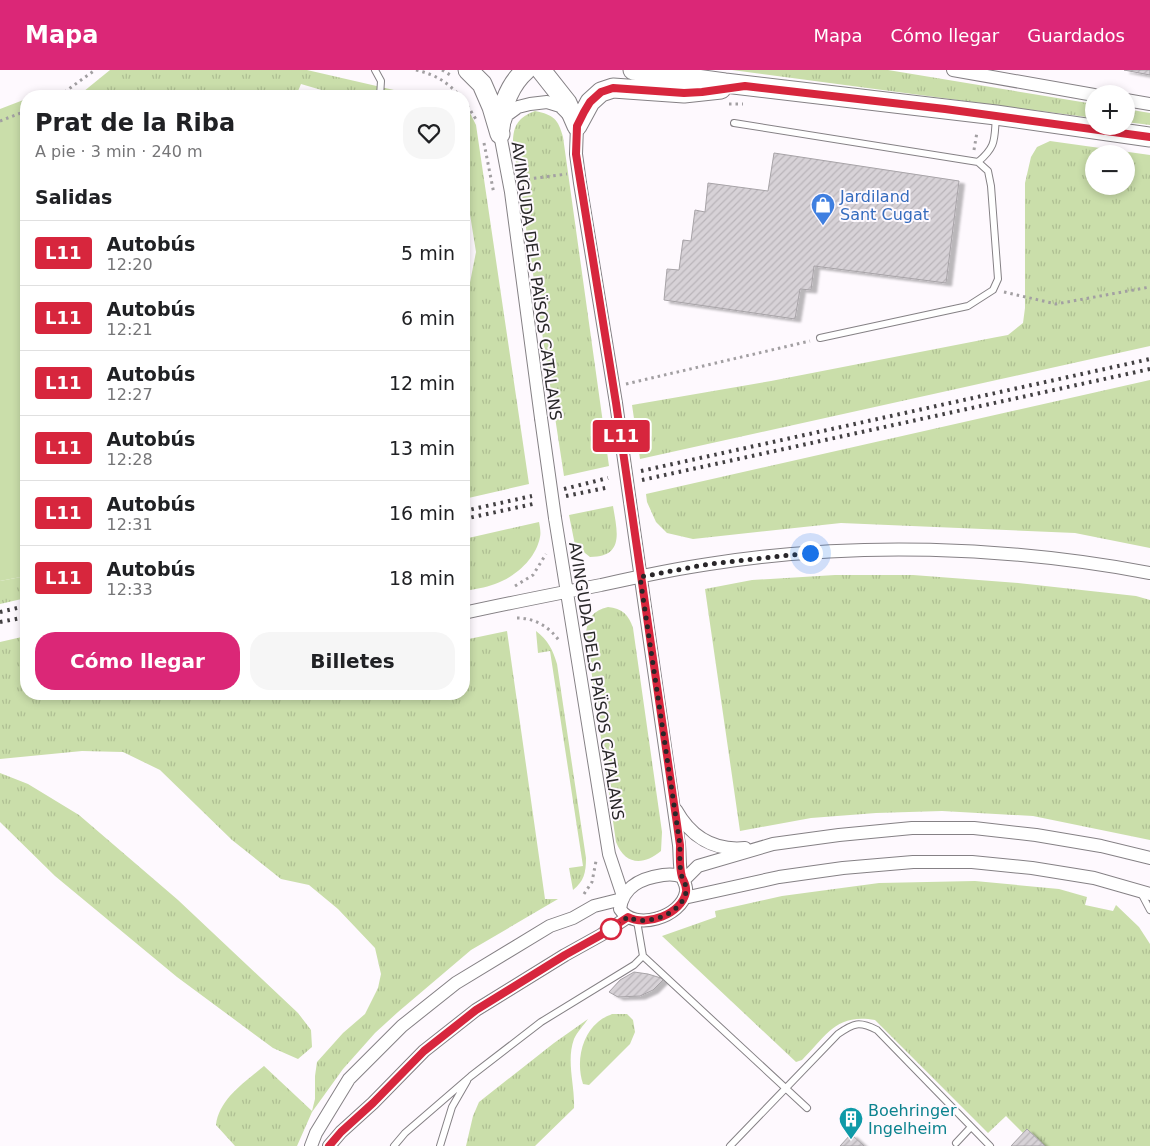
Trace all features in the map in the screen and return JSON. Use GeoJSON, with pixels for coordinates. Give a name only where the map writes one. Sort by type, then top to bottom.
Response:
{"type":"FeatureCollection","features":[{"type":"Feature","properties":{"kind":"main road"},"geometry":{"type":"LineString","coordinates":[[468,70],[482,84],[492,107],[491,137]]}},
{"type":"Feature","properties":{"kind":"main road"},"geometry":{"type":"LineString","coordinates":[[491,137],[501,118],[507,96],[517,78],[526,70]]}},
{"type":"Feature","properties":{"kind":"main road"},"geometry":{"type":"LineString","coordinates":[[541,70],[567,103],[577,126]]}},
{"type":"Feature","properties":{"kind":"main road"},"geometry":{"type":"LineString","coordinates":[[633,70],[745,86],[996,115],[1150,137]]}},
{"type":"Feature","properties":{"kind":"main road"},"geometry":{"type":"LineString","coordinates":[[577,126],[590,102],[601,92],[613,88],[684,93],[745,86]]}},
{"type":"Feature","properties":{"kind":"street"},"geometry":{"type":"LineString","coordinates":[[953,70],[1085,93]]}},
{"type":"Feature","properties":{"kind":"street","name":"AVINGUDA DELS PAÏSOS CATALANS"},"geometry":{"type":"LineString","coordinates":[[577,126],[560,106],[547,102],[530,104],[518,107],[507,115],[491,137],[509,182],[540,418],[566,592],[609,854],[623,898]]}},
{"type":"Feature","properties":{"kind":"street"},"geometry":{"type":"LineString","coordinates":[[1135,102],[1150,104]]}},
{"type":"Feature","properties":{"kind":"street"},"geometry":{"type":"LineString","coordinates":[[577,126],[576,154],[614,387],[686,892],[684,898],[674,909],[654,920],[632,919],[624,915],[620,909],[623,898],[631,886],[647,878],[670,874],[683,878]]}},
{"type":"Feature","properties":{"kind":"street"},"geometry":{"type":"LineString","coordinates":[[470,612],[709,564],[810,553],[896,549],[993,553],[1064,559],[1150,572]]}},
{"type":"Feature","properties":{"kind":"street"},"geometry":{"type":"LineString","coordinates":[[674,808],[695,835],[716,846],[738,848],[912,828],[974,828],[1036,835],[1101,846],[1150,858]]}},
{"type":"Feature","properties":{"kind":"street"},"geometry":{"type":"LineString","coordinates":[[683,878],[698,866],[773,844]]}},
{"type":"Feature","properties":{"kind":"street"},"geometry":{"type":"LineString","coordinates":[[684,898],[779,877],[843,868],[913,862],[972,862],[1032,868],[1094,878],[1145,892]]}},
{"type":"Feature","properties":{"kind":"street"},"geometry":{"type":"LineString","coordinates":[[311,1146],[316,1133],[349,1079],[402,1026],[456,983],[550,926],[573,918],[594,906],[623,898]]}},
{"type":"Feature","properties":{"kind":"street"},"geometry":{"type":"LineString","coordinates":[[329,1146],[424,1051],[476,1010],[565,955],[632,919]]}},
{"type":"Feature","properties":{"kind":"lane"},"geometry":{"type":"LineString","coordinates":[[375,70],[381,81],[380,90]]}},
{"type":"Feature","properties":{"kind":"lane"},"geometry":{"type":"LineString","coordinates":[[975,161],[990,152],[994,139],[996,115]]}},
{"type":"Feature","properties":{"kind":"lane"},"geometry":{"type":"LineString","coordinates":[[734,123],[975,161],[988,171],[991,186],[998,279],[993,290],[968,306],[820,338]]}},
{"type":"Feature","properties":{"kind":"lane"},"geometry":{"type":"LineString","coordinates":[[1145,892],[1150,910]]}},
{"type":"Feature","properties":{"kind":"lane"},"geometry":{"type":"LineString","coordinates":[[632,919],[643,956],[807,1108]]}},
{"type":"Feature","properties":{"kind":"lane"},"geometry":{"type":"LineString","coordinates":[[394,1146],[405,1133],[471,1076],[541,1022],[634,965],[643,956]]}},
{"type":"Feature","properties":{"kind":"lane"},"geometry":{"type":"LineString","coordinates":[[730,1146],[838,1034],[852,1025],[864,1024],[877,1030],[990,1146]]}},
{"type":"Feature","properties":{"kind":"lane"},"geometry":{"type":"LineString","coordinates":[[440,1146],[452,1108],[471,1076]]}},
{"type":"Feature","properties":{"kind":"lane"},"geometry":{"type":"LineString","coordinates":[[956,1143],[971,1126]]}},
{"type":"Feature","properties":{"kind":"path"},"geometry":{"type":"LineString","coordinates":[[67,90],[95,70]]}},
{"type":"Feature","properties":{"kind":"path"},"geometry":{"type":"LineString","coordinates":[[416,70],[449,83],[455,90]]}},
{"type":"Feature","properties":{"kind":"path"},"geometry":{"type":"LineString","coordinates":[[723,104],[750,104]]}},
{"type":"Feature","properties":{"kind":"path"},"geometry":{"type":"LineString","coordinates":[[470,110],[479,124]]}},
{"type":"Feature","properties":{"kind":"path"},"geometry":{"type":"LineString","coordinates":[[0,121],[20,113]]}},
{"type":"Feature","properties":{"kind":"path"},"geometry":{"type":"LineString","coordinates":[[975,161],[977,132]]}},
{"type":"Feature","properties":{"kind":"path"},"geometry":{"type":"LineString","coordinates":[[491,137],[487,154],[494,194]]}},
{"type":"Feature","properties":{"kind":"path"},"geometry":{"type":"LineString","coordinates":[[509,182],[579,172]]}},
{"type":"Feature","properties":{"kind":"path"},"geometry":{"type":"LineString","coordinates":[[993,290],[1056,304],[1150,287]]}},
{"type":"Feature","properties":{"kind":"path"},"geometry":{"type":"LineString","coordinates":[[614,387],[820,338]]}},
{"type":"Feature","properties":{"kind":"path"},"geometry":{"type":"LineString","coordinates":[[511,588],[533,575],[541,564],[548,548]]}},
{"type":"Feature","properties":{"kind":"path"},"geometry":{"type":"LineString","coordinates":[[511,618],[525,618],[542,624],[550,630],[563,646]]}},
{"type":"Feature","properties":{"kind":"path"},"geometry":{"type":"LineString","coordinates":[[580,898],[592,882],[596,858]]}},
{"type":"Feature","properties":{"kind":"green space"},"geometry":{"type":"Polygon","coordinates":[[[110,70],[307,70],[394,90],[322,90],[301,84],[298,90],[85,90],[110,70]]]}},
{"type":"Feature","properties":{"kind":"green space"},"geometry":{"type":"Polygon","coordinates":[[[732,70],[888,70],[1085,103],[1085,117],[732,70]]]}},
{"type":"Feature","properties":{"kind":"green space"},"geometry":{"type":"Polygon","coordinates":[[[20,101],[20,577],[0,581],[0,109],[20,101]]]}},
{"type":"Feature","properties":{"kind":"green space"},"geometry":{"type":"Polygon","coordinates":[[[1135,110],[1150,113],[1150,125],[1135,123],[1135,110]]]}},
{"type":"Feature","properties":{"kind":"green space"},"geometry":{"type":"Polygon","coordinates":[[[535,111],[551,116],[557,122],[563,137],[609,466],[564,476],[513,143],[514,131],[518,123],[525,116],[535,111]]]}},
{"type":"Feature","properties":{"kind":"green space"},"geometry":{"type":"Polygon","coordinates":[[[470,113],[476,125],[529,484],[470,498],[470,282],[476,252],[470,214],[470,113]]]}},
{"type":"Feature","properties":{"kind":"green space"},"geometry":{"type":"Polygon","coordinates":[[[1050,141],[1085,146],[1085,195],[1135,195],[1135,153],[1150,155],[1150,346],[640,459],[632,405],[771,381],[1008,335],[1023,323],[1025,308],[1025,183],[1031,157],[1037,147],[1050,141]]]}},
{"type":"Feature","properties":{"kind":"green space"},"geometry":{"type":"Polygon","coordinates":[[[1150,380],[1150,548],[1075,533],[841,523],[693,539],[667,533],[656,522],[647,502],[646,494],[1150,380]]]}},
{"type":"Feature","properties":{"kind":"green space"},"geometry":{"type":"Polygon","coordinates":[[[613,506],[617,533],[614,547],[609,553],[590,557],[575,545],[569,515],[613,506]]]}},
{"type":"Feature","properties":{"kind":"green space"},"geometry":{"type":"Polygon","coordinates":[[[539,522],[540,534],[538,545],[524,566],[503,581],[470,590],[470,538],[539,522]]]}},
{"type":"Feature","properties":{"kind":"green space"},"geometry":{"type":"Polygon","coordinates":[[[835,575],[913,575],[1018,583],[1136,596],[1150,600],[1150,840],[1033,816],[942,811],[876,813],[811,818],[740,831],[705,589],[752,580],[835,575]]]}},
{"type":"Feature","properties":{"kind":"green space"},"geometry":{"type":"Polygon","coordinates":[[[20,577],[20,599],[0,604],[0,581],[20,577]]]}},
{"type":"Feature","properties":{"kind":"green space"},"geometry":{"type":"Polygon","coordinates":[[[608,607],[624,613],[633,628],[662,832],[661,851],[641,861],[629,859],[620,850],[616,842],[586,634],[589,620],[592,616],[598,610],[608,607]]]}},
{"type":"Feature","properties":{"kind":"green space"},"geometry":{"type":"Polygon","coordinates":[[[507,631],[545,899],[558,899],[471,950],[375,1033],[343,1069],[312,1112],[297,1146],[235,1146],[216,1125],[218,1116],[227,1099],[264,1066],[312,1111],[315,1099],[317,1062],[343,1033],[365,1014],[378,988],[381,974],[375,948],[338,909],[309,885],[281,879],[232,840],[160,770],[123,752],[82,751],[0,759],[0,642],[20,637],[20,700],[470,700],[470,639],[507,631]]]}},
{"type":"Feature","properties":{"kind":"green space"},"geometry":{"type":"Polygon","coordinates":[[[536,631],[550,646],[557,664],[586,858],[584,876],[573,890],[569,868],[583,866],[550,651],[538,653],[536,631]]]}},
{"type":"Feature","properties":{"kind":"green space"},"geometry":{"type":"Polygon","coordinates":[[[0,773],[28,784],[79,815],[178,900],[298,1013],[311,1030],[312,1047],[298,1059],[273,1048],[177,977],[55,876],[0,822],[0,773]]]}},
{"type":"Feature","properties":{"kind":"green space"},"geometry":{"type":"Polygon","coordinates":[[[975,881],[1059,889],[1087,897],[1085,905],[1113,911],[1116,905],[1139,927],[1150,944],[1150,1146],[1045,1146],[1027,1129],[1023,1133],[1006,1116],[988,1133],[875,1020],[862,1019],[841,1023],[825,1035],[802,1060],[796,1062],[662,936],[716,917],[715,911],[782,896],[879,883],[975,881]]]}},
{"type":"Feature","properties":{"kind":"green space"},"geometry":{"type":"Polygon","coordinates":[[[612,1014],[627,1014],[633,1020],[635,1032],[630,1044],[589,1085],[583,1084],[580,1059],[584,1042],[592,1028],[601,1019],[612,1014]]]}},
{"type":"Feature","properties":{"kind":"green space"},"geometry":{"type":"Polygon","coordinates":[[[588,1019],[575,1036],[572,1047],[571,1064],[574,1108],[535,1146],[466,1146],[473,1116],[479,1102],[554,1043],[588,1019]]]}},
{"type":"Feature","properties":{"kind":"building"},"geometry":{"type":"Polygon","coordinates":[[[1124,70],[1150,70],[1150,75],[1124,70]]]}},
{"type":"Feature","properties":{"kind":"building","name":"Jardiland Sant Cugat"},"geometry":{"type":"Polygon","coordinates":[[[774,153],[959,181],[946,283],[814,266],[811,290],[800,289],[795,319],[664,300],[667,269],[679,270],[683,240],[691,241],[695,210],[705,212],[708,183],[768,191],[774,153]]]}},
{"type":"Feature","properties":{"kind":"building"},"geometry":{"type":"Polygon","coordinates":[[[634,972],[664,979],[653,990],[640,996],[618,997],[609,992],[620,980],[634,972]]]}},
{"type":"Feature","properties":{"kind":"building"},"geometry":{"type":"Polygon","coordinates":[[[1027,1129],[1045,1146],[1011,1146],[1027,1129]]]}},
{"type":"Feature","properties":{"kind":"building","name":"Boehringer Ingelheim"},"geometry":{"type":"Polygon","coordinates":[[[851,1134],[864,1146],[840,1146],[851,1134]]]}},
{"type":"Feature","properties":{"kind":"railway"},"geometry":{"type":"LineString","coordinates":[[641,471],[1150,359]]}},
{"type":"Feature","properties":{"kind":"railway"},"geometry":{"type":"LineString","coordinates":[[642,480],[1150,369]]}},
{"type":"Feature","properties":{"kind":"railway"},"geometry":{"type":"LineString","coordinates":[[564,489],[608,478]]}},
{"type":"Feature","properties":{"kind":"railway"},"geometry":{"type":"LineString","coordinates":[[566,496],[610,487]]}},
{"type":"Feature","properties":{"kind":"railway"},"geometry":{"type":"LineString","coordinates":[[470,510],[532,496]]}},
{"type":"Feature","properties":{"kind":"railway"},"geometry":{"type":"LineString","coordinates":[[470,518],[533,504]]}},
{"type":"Feature","properties":{"kind":"railway"},"geometry":{"type":"LineString","coordinates":[[0,612],[20,607]]}},
{"type":"Feature","properties":{"kind":"railway"},"geometry":{"type":"LineString","coordinates":[[0,622],[20,618]]}},
{"type":"Feature","properties":{"kind":"bus line","name":"L11"},"geometry":{"type":"LineString","coordinates":[[329,1146],[424,1051],[476,1010],[628,917],[639,921],[654,920],[665,915],[679,904],[686,892],[686,885],[682,877],[680,845],[616,403],[576,154],[577,126],[590,102],[601,92],[613,88],[684,93],[745,86],[877,100],[1150,137]]}},
{"type":"Feature","properties":{"kind":"place","name":"Jardiland Sant Cugat"},"geometry":{"type":"Point","coordinates":[823,226]}},
{"type":"Feature","properties":{"kind":"place","name":"Boehringer Ingelheim"},"geometry":{"type":"Point","coordinates":[851,1140]}},
{"type":"Feature","properties":{"kind":"route"},"geometry":{"type":"LineString","coordinates":[[611,929],[628,917],[639,921],[654,920],[665,915],[679,904],[686,892],[686,885],[682,877],[680,845],[640,577],[709,564],[810,553]]}}]}
